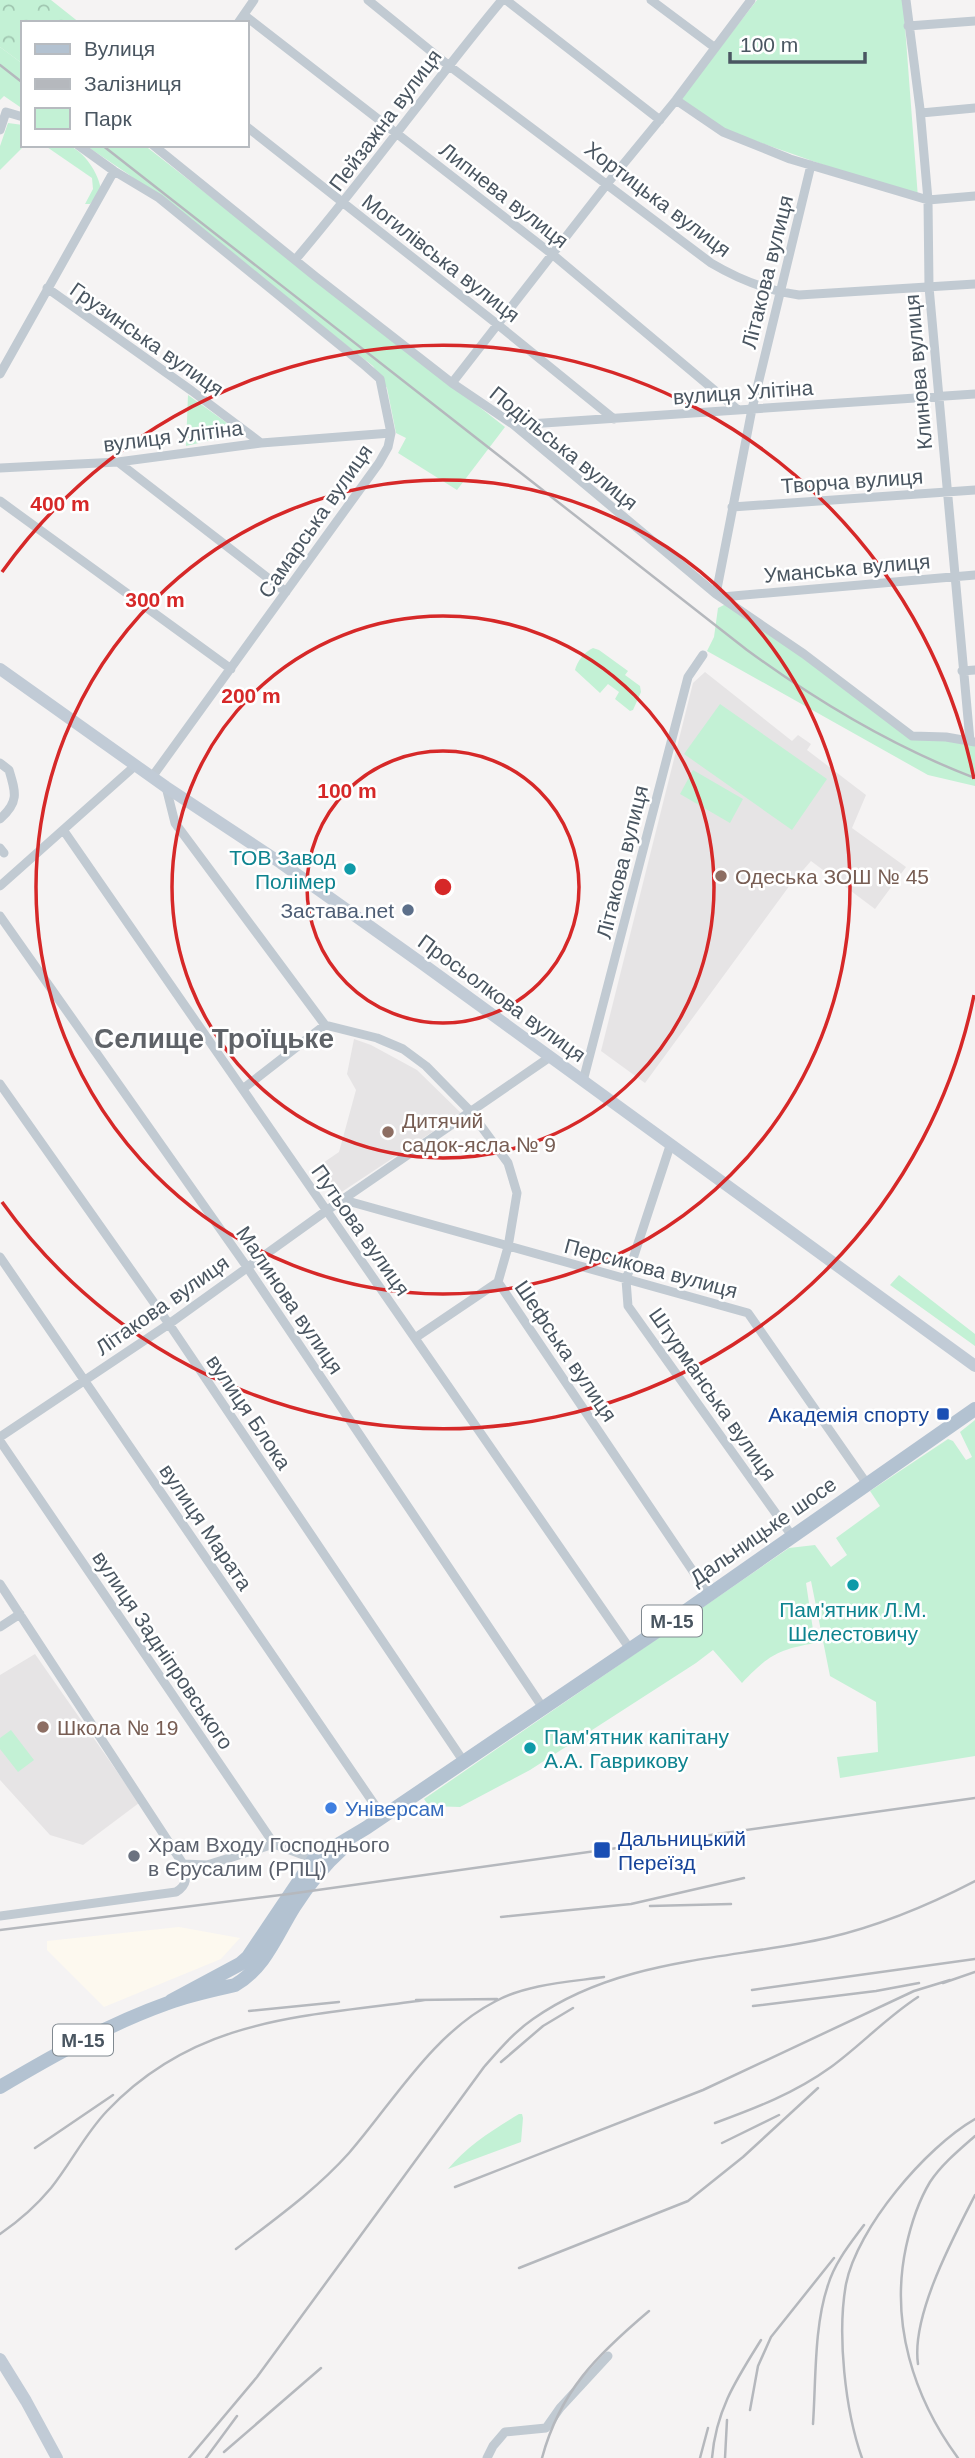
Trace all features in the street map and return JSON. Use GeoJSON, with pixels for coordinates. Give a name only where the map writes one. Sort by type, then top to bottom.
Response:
{"type":"FeatureCollection","features":[{"type":"Feature","properties":{"kind":"main road","name":"Дальницьке шосе"},"geometry":{"type":"LineString","coordinates":[[366,1828],[709,1595],[975,1409]]}},
{"type":"Feature","properties":{"kind":"main road","name":"М-15"},"geometry":{"type":"LineString","coordinates":[[0,2087],[80,2042],[128,2018],[171,2001],[240,1965],[256,1947],[314,1859],[366,1828]]}},
{"type":"Feature","properties":{"kind":"main road","name":"М-15"},"geometry":{"type":"LineString","coordinates":[[171,2001],[235,1984],[253,1972],[319,1873],[366,1828]]}},
{"type":"Feature","properties":{"kind":"street"},"geometry":{"type":"LineString","coordinates":[[241,19],[254,0]]}},
{"type":"Feature","properties":{"kind":"street","name":"Хортицька вулиця"},"geometry":{"type":"LineString","coordinates":[[368,0],[448,65],[711,263],[730,274],[779,292],[799,295],[975,284]]}},
{"type":"Feature","properties":{"kind":"street"},"geometry":{"type":"LineString","coordinates":[[504,0],[660,120]]}},
{"type":"Feature","properties":{"kind":"street","name":"Пейзажна вулиця"},"geometry":{"type":"LineString","coordinates":[[295,260],[343,204],[448,65],[504,0]]}},
{"type":"Feature","properties":{"kind":"street"},"geometry":{"type":"LineString","coordinates":[[651,0],[714,47]]}},
{"type":"Feature","properties":{"kind":"street"},"geometry":{"type":"LineString","coordinates":[[453,383],[607,184],[676,100],[751,0]]}},
{"type":"Feature","properties":{"kind":"street","name":"Клинова вулиця"},"geometry":{"type":"LineString","coordinates":[[906,0],[921,113],[928,200],[929,287],[945,492],[961,671],[972,742]]}},
{"type":"Feature","properties":{"kind":"street"},"geometry":{"type":"LineString","coordinates":[[908,26],[975,21]]}},
{"type":"Feature","properties":{"kind":"street","name":"Липнева вулиця"},"geometry":{"type":"LineString","coordinates":[[248,24],[396,132],[552,254],[738,410]]}},
{"type":"Feature","properties":{"kind":"street"},"geometry":{"type":"LineString","coordinates":[[676,100],[723,132],[790,159],[928,200],[975,196]]}},
{"type":"Feature","properties":{"kind":"street"},"geometry":{"type":"LineString","coordinates":[[921,113],[975,108]]}},
{"type":"Feature","properties":{"kind":"street"},"geometry":{"type":"LineString","coordinates":[[0,131],[6,112],[21,116]]}},
{"type":"Feature","properties":{"kind":"street","name":"Могилівська вулиця"},"geometry":{"type":"LineString","coordinates":[[248,128],[614,419]]}},
{"type":"Feature","properties":{"kind":"street","name":"Самарська вулиця"},"geometry":{"type":"LineString","coordinates":[[81,147],[114,172],[159,198],[380,379],[391,433],[388,447],[379,463],[152,777]]}},
{"type":"Feature","properties":{"kind":"street","name":"Подільська вулиця"},"geometry":{"type":"LineString","coordinates":[[155,147],[453,383],[514,425],[719,596],[804,654],[912,736],[946,737],[972,742]]}},
{"type":"Feature","properties":{"kind":"street","name":"Літакова вулиця"},"geometry":{"type":"LineString","coordinates":[[719,596],[732,507],[752,409],[811,165]]}},
{"type":"Feature","properties":{"kind":"street"},"geometry":{"type":"LineString","coordinates":[[0,373],[114,172]]}},
{"type":"Feature","properties":{"kind":"street","name":"Грузинська вулиця"},"geometry":{"type":"LineString","coordinates":[[47,288],[261,443]]}},
{"type":"Feature","properties":{"kind":"street","name":"вулиця Улітіна"},"geometry":{"type":"LineString","coordinates":[[514,425],[975,394]]}},
{"type":"Feature","properties":{"kind":"street","name":"вулиця Улітіна"},"geometry":{"type":"LineString","coordinates":[[0,468],[118,462],[261,443],[391,433]]}},
{"type":"Feature","properties":{"kind":"street"},"geometry":{"type":"LineString","coordinates":[[118,462],[286,592]]}},
{"type":"Feature","properties":{"kind":"street","name":"Творча вулиця"},"geometry":{"type":"LineString","coordinates":[[732,507],[975,490]]}},
{"type":"Feature","properties":{"kind":"street"},"geometry":{"type":"LineString","coordinates":[[0,501],[231,669]]}},
{"type":"Feature","properties":{"kind":"street","name":"Уманська вулиця"},"geometry":{"type":"LineString","coordinates":[[719,596],[975,575]]}},
{"type":"Feature","properties":{"kind":"street","name":"Літакова вулиця"},"geometry":{"type":"LineString","coordinates":[[583,1081],[688,677],[703,654]]}},
{"type":"Feature","properties":{"kind":"street","name":"Просьолкова вулиця"},"geometry":{"type":"LineString","coordinates":[[0,669],[166,787],[281,863],[975,1366]]}},
{"type":"Feature","properties":{"kind":"street"},"geometry":{"type":"LineString","coordinates":[[961,671],[975,670]]}},
{"type":"Feature","properties":{"kind":"street"},"geometry":{"type":"LineString","coordinates":[[0,763],[9,770],[15,796],[14,804],[0,819]]}},
{"type":"Feature","properties":{"kind":"street"},"geometry":{"type":"LineString","coordinates":[[0,886],[136,765]]}},
{"type":"Feature","properties":{"kind":"street"},"geometry":{"type":"LineString","coordinates":[[166,787],[175,823],[325,1025],[244,1088]]}},
{"type":"Feature","properties":{"kind":"street","name":"Путьова вулиця"},"geometry":{"type":"LineString","coordinates":[[64,831],[630,1649]]}},
{"type":"Feature","properties":{"kind":"street","name":"Малинова вулиця"},"geometry":{"type":"LineString","coordinates":[[0,916],[247,1267],[543,1708]]}},
{"type":"Feature","properties":{"kind":"street","name":"Шефська вулиця"},"geometry":{"type":"LineString","coordinates":[[325,1025],[377,1038],[403,1049],[426,1066],[470,1111],[508,1163],[517,1193],[508,1247],[498,1282],[709,1595]]}},
{"type":"Feature","properties":{"kind":"street","name":"Літакова вулиця"},"geometry":{"type":"LineString","coordinates":[[0,1439],[550,1057]]}},
{"type":"Feature","properties":{"kind":"street","name":"вулиця Блока"},"geometry":{"type":"LineString","coordinates":[[0,1084],[169,1324],[464,1762]]}},
{"type":"Feature","properties":{"kind":"street"},"geometry":{"type":"LineString","coordinates":[[626,1280],[670,1146]]}},
{"type":"Feature","properties":{"kind":"street","name":"Персикова вулиця"},"geometry":{"type":"LineString","coordinates":[[344,1200],[748,1313],[867,1484]]}},
{"type":"Feature","properties":{"kind":"street","name":"вулиця Марата"},"geometry":{"type":"LineString","coordinates":[[0,1257],[383,1817]]}},
{"type":"Feature","properties":{"kind":"street","name":"Штурманська вулиця"},"geometry":{"type":"LineString","coordinates":[[626,1280],[628,1306],[792,1536]]}},
{"type":"Feature","properties":{"kind":"street"},"geometry":{"type":"LineString","coordinates":[[415,1338],[498,1282]]}},
{"type":"Feature","properties":{"kind":"street","name":"вулиця Задніпровського"},"geometry":{"type":"LineString","coordinates":[[0,1439],[274,1844]]}},
{"type":"Feature","properties":{"kind":"street"},"geometry":{"type":"LineString","coordinates":[[0,1584],[183,1864],[186,1879],[176,1892],[0,1916]]}},
{"type":"Feature","properties":{"kind":"street"},"geometry":{"type":"LineString","coordinates":[[0,1627],[20,1614]]}},
{"type":"Feature","properties":{"kind":"street"},"geometry":{"type":"LineString","coordinates":[[183,1864],[207,1865],[274,1844],[314,1859]]}},
{"type":"Feature","properties":{"kind":"street"},"geometry":{"type":"LineString","coordinates":[[487,2458],[492,2446],[505,2432],[546,2428],[559,2408],[608,2356]]}},
{"type":"Feature","properties":{"kind":"street"},"geometry":{"type":"LineString","coordinates":[[0,2359],[57,2458]]}},
{"type":"Feature","properties":{"kind":"shaded area","name":"Одеська ЗОШ № 45"},"geometry":{"type":"Polygon","coordinates":[[[705,672],[792,741],[798,735],[811,744],[807,750],[866,795],[852,828],[906,867],[875,909],[811,861],[790,885],[645,1083],[601,1051],[693,683],[705,672]]]}},
{"type":"Feature","properties":{"kind":"shaded area","name":"Дитячий садок-ясла № 9"},"geometry":{"type":"Polygon","coordinates":[[[354,1039],[371,1045],[417,1070],[461,1113],[334,1197],[317,1167],[339,1152],[356,1090],[347,1074],[354,1039]]]}},
{"type":"Feature","properties":{"kind":"shaded area","name":"Школа № 19"},"geometry":{"type":"Polygon","coordinates":[[[35,1654],[139,1803],[83,1845],[50,1835],[0,1780],[0,1675],[35,1654]]]}},
{"type":"Feature","properties":{"kind":"shaded area"},"geometry":{"type":"Polygon","coordinates":[[[179,1927],[240,1938],[221,1959],[104,2007],[47,1950],[47,1941],[179,1927]]]}},
{"type":"Feature","properties":{"kind":"green space"},"geometry":{"type":"Polygon","coordinates":[[[0,0],[51,0],[77,21],[21,21],[21,63],[0,47],[0,0]]]}},
{"type":"Feature","properties":{"kind":"green space"},"geometry":{"type":"Polygon","coordinates":[[[757,0],[903,0],[918,198],[724,130],[680,99],[757,0]]]}},
{"type":"Feature","properties":{"kind":"green space"},"geometry":{"type":"Polygon","coordinates":[[[0,47],[21,63],[21,108],[4,96],[0,100],[0,47]]]}},
{"type":"Feature","properties":{"kind":"green space"},"geometry":{"type":"Polygon","coordinates":[[[8,123],[21,125],[23,147],[0,170],[0,146],[8,123]]]}},
{"type":"Feature","properties":{"kind":"green space"},"geometry":{"type":"Polygon","coordinates":[[[47,147],[71,147],[90,163],[101,190],[90,204],[85,204],[93,189],[92,178],[47,147]]]}},
{"type":"Feature","properties":{"kind":"green space"},"geometry":{"type":"Polygon","coordinates":[[[88,147],[148,148],[505,427],[457,490],[398,453],[406,438],[396,433],[387,388],[373,366],[128,174],[88,147]]]}},
{"type":"Feature","properties":{"kind":"green space"},"geometry":{"type":"Polygon","coordinates":[[[188,395],[241,433],[186,446],[188,395]]]}},
{"type":"Feature","properties":{"kind":"green space"},"geometry":{"type":"Polygon","coordinates":[[[726,604],[779,639],[913,737],[975,743],[975,786],[928,775],[707,651],[714,637],[718,608],[726,604]]]}},
{"type":"Feature","properties":{"kind":"green space"},"geometry":{"type":"Polygon","coordinates":[[[593,648],[628,671],[625,675],[640,686],[641,692],[633,710],[630,711],[615,699],[619,692],[608,684],[600,693],[575,670],[581,658],[593,648]]]}},
{"type":"Feature","properties":{"kind":"green space"},"geometry":{"type":"Polygon","coordinates":[[[720,704],[827,779],[792,830],[684,754],[720,704]]]}},
{"type":"Feature","properties":{"kind":"green space"},"geometry":{"type":"Polygon","coordinates":[[[693,770],[743,799],[730,823],[680,794],[693,770]]]}},
{"type":"Feature","properties":{"kind":"green space"},"geometry":{"type":"Polygon","coordinates":[[[899,1275],[975,1334],[975,1346],[890,1285],[899,1275]]]}},
{"type":"Feature","properties":{"kind":"green space"},"geometry":{"type":"Polygon","coordinates":[[[975,1420],[975,1756],[840,1778],[837,1757],[878,1752],[876,1702],[830,1676],[811,1581],[806,1583],[815,1643],[774,1655],[742,1683],[713,1650],[530,1770],[460,1807],[429,1806],[424,1799],[789,1548],[815,1545],[831,1567],[847,1555],[836,1538],[880,1506],[870,1491],[948,1439],[953,1441],[966,1460],[972,1457],[960,1432],[975,1420]]]}},
{"type":"Feature","properties":{"kind":"green space"},"geometry":{"type":"Polygon","coordinates":[[[11,1730],[34,1760],[18,1772],[0,1749],[0,1738],[11,1730]]]}},
{"type":"Feature","properties":{"kind":"green space"},"geometry":{"type":"Polygon","coordinates":[[[522,2114],[523,2118],[521,2142],[448,2169],[472,2145],[522,2114]]]}},
{"type":"Feature","properties":{"kind":"railway"},"geometry":{"type":"LineString","coordinates":[[0,65],[21,81]]}},
{"type":"Feature","properties":{"kind":"railway"},"geometry":{"type":"LineString","coordinates":[[105,147],[747,650],[801,688],[857,722],[915,752],[975,778]]}},
{"type":"Feature","properties":{"kind":"railway"},"geometry":{"type":"LineString","coordinates":[[0,1930],[289,1894],[975,1798]]}},
{"type":"Feature","properties":{"kind":"railway"},"geometry":{"type":"LineString","coordinates":[[501,1917],[631,1904],[744,1878]]}},
{"type":"Feature","properties":{"kind":"railway"},"geometry":{"type":"LineString","coordinates":[[189,2458],[257,2377],[484,2067],[526,2024],[566,1999],[638,1972],[846,1933],[903,1914],[975,1881]]}},
{"type":"Feature","properties":{"kind":"railway"},"geometry":{"type":"LineString","coordinates":[[650,1906],[731,1904]]}},
{"type":"Feature","properties":{"kind":"railway"},"geometry":{"type":"LineString","coordinates":[[752,1990],[975,1959]]}},
{"type":"Feature","properties":{"kind":"railway"},"geometry":{"type":"LineString","coordinates":[[943,1983],[975,1972]]}},
{"type":"Feature","properties":{"kind":"railway"},"geometry":{"type":"LineString","coordinates":[[236,2249],[295,2204],[336,2167],[434,2049],[473,2015],[496,2001],[521,1991],[549,1984],[604,1977]]}},
{"type":"Feature","properties":{"kind":"railway"},"geometry":{"type":"LineString","coordinates":[[455,2187],[703,2090],[914,1991],[950,1980]]}},
{"type":"Feature","properties":{"kind":"railway"},"geometry":{"type":"LineString","coordinates":[[753,2006],[919,1983]]}},
{"type":"Feature","properties":{"kind":"railway"},"geometry":{"type":"LineString","coordinates":[[715,2123],[803,2085],[842,2058],[918,1997]]}},
{"type":"Feature","properties":{"kind":"railway"},"geometry":{"type":"LineString","coordinates":[[416,2000],[497,1999]]}},
{"type":"Feature","properties":{"kind":"railway"},"geometry":{"type":"LineString","coordinates":[[0,2234],[45,2195],[107,2111],[142,2080],[178,2056],[255,2026],[337,2011],[425,2000]]}},
{"type":"Feature","properties":{"kind":"railway"},"geometry":{"type":"LineString","coordinates":[[249,2011],[339,2002]]}},
{"type":"Feature","properties":{"kind":"railway"},"geometry":{"type":"LineString","coordinates":[[501,2062],[543,2026],[573,2008]]}},
{"type":"Feature","properties":{"kind":"railway"},"geometry":{"type":"LineString","coordinates":[[519,2268],[688,2201],[743,2157],[818,2088]]}},
{"type":"Feature","properties":{"kind":"railway"},"geometry":{"type":"LineString","coordinates":[[35,2148],[113,2095]]}},
{"type":"Feature","properties":{"kind":"railway"},"geometry":{"type":"LineString","coordinates":[[722,2143],[779,2115]]}},
{"type":"Feature","properties":{"kind":"railway"},"geometry":{"type":"LineString","coordinates":[[862,2458],[851,2418],[844,2372],[843,2304],[853,2262],[864,2239],[896,2191],[936,2149],[975,2119]]}},
{"type":"Feature","properties":{"kind":"railway"},"geometry":{"type":"LineString","coordinates":[[958,2458],[929,2410],[909,2358],[901,2303],[902,2275],[906,2247],[918,2205],[935,2175],[975,2136]]}},
{"type":"Feature","properties":{"kind":"railway"},"geometry":{"type":"LineString","coordinates":[[918,2364],[921,2323],[927,2301],[945,2255],[975,2195]]}},
{"type":"Feature","properties":{"kind":"railway"},"geometry":{"type":"LineString","coordinates":[[813,2424],[815,2371],[823,2301],[843,2254],[864,2225]]}},
{"type":"Feature","properties":{"kind":"railway"},"geometry":{"type":"LineString","coordinates":[[750,2410],[758,2366],[771,2337],[834,2258]]}},
{"type":"Feature","properties":{"kind":"railway"},"geometry":{"type":"LineString","coordinates":[[542,2458],[559,2413],[583,2376],[613,2343],[649,2311]]}},
{"type":"Feature","properties":{"kind":"railway"},"geometry":{"type":"LineString","coordinates":[[712,2458],[723,2410],[761,2340]]}},
{"type":"Feature","properties":{"kind":"railway"},"geometry":{"type":"LineString","coordinates":[[224,2452],[321,2368]]}},
{"type":"Feature","properties":{"kind":"railway"},"geometry":{"type":"LineString","coordinates":[[206,2458],[237,2416]]}},
{"type":"Feature","properties":{"kind":"railway"},"geometry":{"type":"LineString","coordinates":[[725,2458],[727,2420]]}},
{"type":"Feature","properties":{"kind":"railway"},"geometry":{"type":"LineString","coordinates":[[700,2458],[708,2428]]}},
{"type":"Feature","properties":{"kind":"place","name":"ТОВ Завод Полімер"},"geometry":{"type":"Point","coordinates":[350,869]}},
{"type":"Feature","properties":{"kind":"place","name":"Одеська ЗОШ № 45"},"geometry":{"type":"Point","coordinates":[721,876]}},
{"type":"Feature","properties":{"kind":"place","name":"Застава.net"},"geometry":{"type":"Point","coordinates":[408,910]}},
{"type":"Feature","properties":{"kind":"place","name":"Дитячий садок-ясла № 9"},"geometry":{"type":"Point","coordinates":[388,1132]}},
{"type":"Feature","properties":{"kind":"place","name":"Академія спорту"},"geometry":{"type":"Point","coordinates":[943,1414]}},
{"type":"Feature","properties":{"kind":"place","name":"Пам'ятник Л.М. Шелестовичу"},"geometry":{"type":"Point","coordinates":[853,1585]}},
{"type":"Feature","properties":{"kind":"place","name":"Школа № 19"},"geometry":{"type":"Point","coordinates":[43,1727]}},
{"type":"Feature","properties":{"kind":"place","name":"Пам'ятник капітану А.А. Гаврикову"},"geometry":{"type":"Point","coordinates":[530,1748]}},
{"type":"Feature","properties":{"kind":"place","name":"Універсам"},"geometry":{"type":"Point","coordinates":[331,1808]}},
{"type":"Feature","properties":{"kind":"place","name":"Дальницький Переїзд"},"geometry":{"type":"Point","coordinates":[602,1850]}},
{"type":"Feature","properties":{"kind":"place","name":"Храм Входу Господнього в Єрусалим (РПЦ)"},"geometry":{"type":"Point","coordinates":[134,1856]}},
{"type":"Feature","properties":{"kind":"district","name":"Селище Троїцьке"},"geometry":{"type":"Point","coordinates":[214,1038]}}]}
